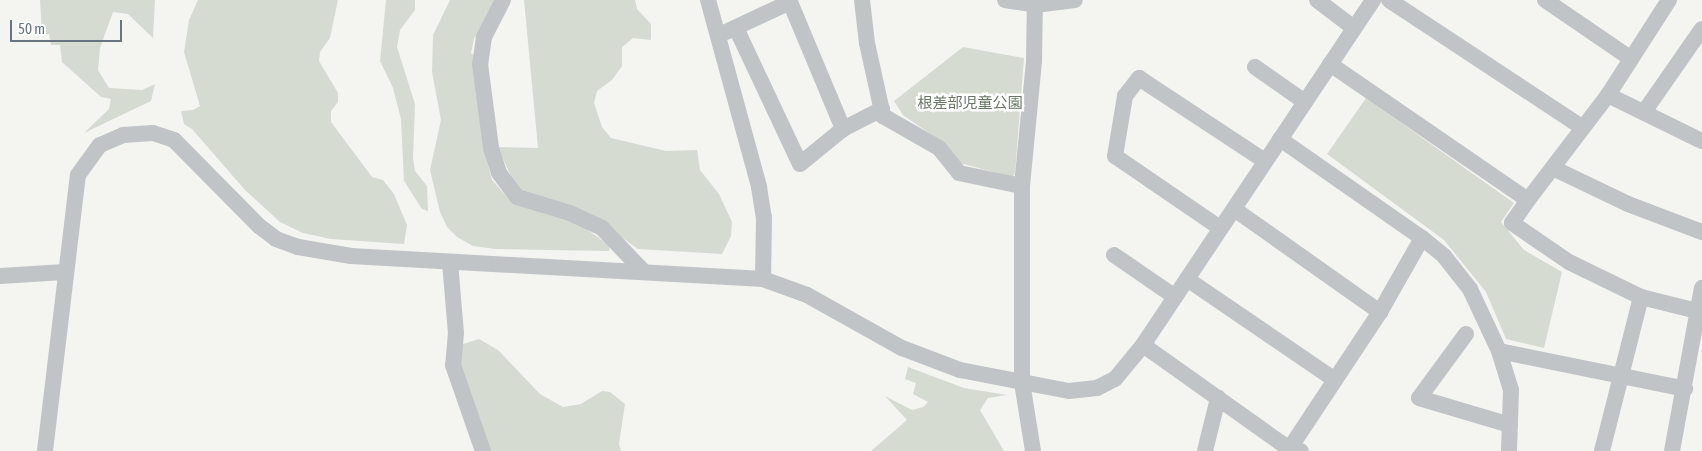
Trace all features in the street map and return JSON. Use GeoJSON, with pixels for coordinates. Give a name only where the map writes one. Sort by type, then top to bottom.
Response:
{"type":"FeatureCollection","features":[{"type":"Feature","properties":{"kind":"street"},"geometry":{"type":"LineString","coordinates":[[503,0],[484,37],[480,64],[491,148],[499,173],[517,197],[570,213],[602,228],[644,272]]}},
{"type":"Feature","properties":{"kind":"street"},"geometry":{"type":"LineString","coordinates":[[708,0],[759,188],[764,217],[763,279]]}},
{"type":"Feature","properties":{"kind":"street"},"geometry":{"type":"LineString","coordinates":[[718,37],[792,0],[843,129]]}},
{"type":"Feature","properties":{"kind":"street"},"geometry":{"type":"LineString","coordinates":[[862,0],[867,43],[883,116],[939,148],[959,173],[1022,186]]}},
{"type":"Feature","properties":{"kind":"street"},"geometry":{"type":"LineString","coordinates":[[1005,0],[1035,2],[1075,0]]}},
{"type":"Feature","properties":{"kind":"street"},"geometry":{"type":"LineString","coordinates":[[1316,0],[1354,28]]}},
{"type":"Feature","properties":{"kind":"street"},"geometry":{"type":"LineString","coordinates":[[45,451],[64,272],[74,191],[78,176],[87,159],[100,145],[123,135],[153,133],[174,140],[259,226],[276,239],[298,247],[351,256],[763,279],[807,295],[902,348],[960,370],[1069,391],[1097,388],[1115,379],[1143,345],[1373,0]]}},
{"type":"Feature","properties":{"kind":"street"},"geometry":{"type":"LineString","coordinates":[[1389,0],[1584,128]]}},
{"type":"Feature","properties":{"kind":"street"},"geometry":{"type":"LineString","coordinates":[[1545,0],[1630,58]]}},
{"type":"Feature","properties":{"kind":"street"},"geometry":{"type":"LineString","coordinates":[[1669,0],[1608,94],[1555,168],[1528,200],[1512,223],[1569,262],[1641,297],[1697,311]]}},
{"type":"Feature","properties":{"kind":"street"},"geometry":{"type":"LineString","coordinates":[[1033,451],[1022,382],[1022,186],[1034,60],[1035,2]]}},
{"type":"Feature","properties":{"kind":"street"},"geometry":{"type":"LineString","coordinates":[[736,28],[800,164],[843,129],[882,109]]}},
{"type":"Feature","properties":{"kind":"street"},"geometry":{"type":"LineString","coordinates":[[1644,112],[1702,28]]}},
{"type":"Feature","properties":{"kind":"street"},"geometry":{"type":"LineString","coordinates":[[1330,64],[1528,200]]}},
{"type":"Feature","properties":{"kind":"street"},"geometry":{"type":"LineString","coordinates":[[1255,67],[1304,102]]}},
{"type":"Feature","properties":{"kind":"street"},"geometry":{"type":"LineString","coordinates":[[1220,228],[1115,156],[1125,96],[1139,78],[1265,161]]}},
{"type":"Feature","properties":{"kind":"street"},"geometry":{"type":"LineString","coordinates":[[1608,94],[1702,141]]}},
{"type":"Feature","properties":{"kind":"street"},"geometry":{"type":"LineString","coordinates":[[1280,139],[1422,238],[1444,256],[1470,289],[1499,351],[1511,390],[1509,451]]}},
{"type":"Feature","properties":{"kind":"street"},"geometry":{"type":"LineString","coordinates":[[1555,168],[1628,204],[1702,232]]}},
{"type":"Feature","properties":{"kind":"street"},"geometry":{"type":"LineString","coordinates":[[1234,209],[1380,312]]}},
{"type":"Feature","properties":{"kind":"street"},"geometry":{"type":"LineString","coordinates":[[1143,345],[1292,450],[1380,312],[1422,238]]}},
{"type":"Feature","properties":{"kind":"street"},"geometry":{"type":"LineString","coordinates":[[1114,256],[1175,297]]}},
{"type":"Feature","properties":{"kind":"street"},"geometry":{"type":"LineString","coordinates":[[450,262],[456,333],[453,365],[483,451]]}},
{"type":"Feature","properties":{"kind":"street"},"geometry":{"type":"LineString","coordinates":[[0,276],[64,272]]}},
{"type":"Feature","properties":{"kind":"street"},"geometry":{"type":"LineString","coordinates":[[1187,279],[1335,380]]}},
{"type":"Feature","properties":{"kind":"street"},"geometry":{"type":"LineString","coordinates":[[1672,451],[1685,389],[1702,288]]}},
{"type":"Feature","properties":{"kind":"street"},"geometry":{"type":"LineString","coordinates":[[1602,451],[1641,297]]}},
{"type":"Feature","properties":{"kind":"street"},"geometry":{"type":"LineString","coordinates":[[1466,334],[1419,398],[1510,425]]}},
{"type":"Feature","properties":{"kind":"street"},"geometry":{"type":"LineString","coordinates":[[1499,351],[1685,389]]}},
{"type":"Feature","properties":{"kind":"street"},"geometry":{"type":"LineString","coordinates":[[1205,451],[1218,398]]}},
{"type":"Feature","properties":{"kind":"green space"},"geometry":{"type":"Polygon","coordinates":[[[40,0],[155,0],[153,38],[128,14],[113,12],[100,48],[98,70],[109,88],[142,90],[155,84],[151,101],[84,133],[109,109],[111,99],[101,97],[62,62],[60,45],[51,45],[49,34],[42,34],[40,0]]]}},
{"type":"Feature","properties":{"kind":"green space"},"geometry":{"type":"Polygon","coordinates":[[[198,0],[338,0],[330,38],[320,52],[319,61],[338,93],[338,102],[331,111],[331,122],[372,177],[383,180],[394,194],[407,225],[404,244],[331,239],[303,233],[280,222],[245,190],[192,129],[184,124],[181,111],[193,110],[200,106],[184,52],[189,20],[198,0]]]}},
{"type":"Feature","properties":{"kind":"green space"},"geometry":{"type":"Polygon","coordinates":[[[386,0],[415,0],[415,10],[400,30],[397,47],[415,104],[413,158],[415,171],[427,186],[428,211],[422,209],[404,181],[401,119],[393,88],[380,61],[386,0]]]}},
{"type":"Feature","properties":{"kind":"green space"},"geometry":{"type":"Polygon","coordinates":[[[450,0],[495,0],[474,39],[471,53],[474,55],[486,157],[492,180],[513,204],[564,215],[522,191],[512,179],[498,147],[538,148],[524,0],[635,0],[637,9],[651,24],[651,40],[633,38],[622,47],[622,66],[612,80],[597,91],[594,103],[602,127],[611,138],[666,151],[697,150],[700,170],[719,194],[732,222],[731,236],[722,254],[638,249],[610,229],[588,230],[610,246],[609,251],[495,249],[473,246],[457,237],[447,227],[440,212],[430,170],[441,120],[432,72],[433,35],[450,0]]]}},
{"type":"Feature","properties":{"kind":"green space","name":"根差部児童公園"},"geometry":{"type":"Polygon","coordinates":[[[963,47],[1024,58],[1015,174],[1012,177],[960,163],[939,140],[903,115],[894,101],[963,47]]]}},
{"type":"Feature","properties":{"kind":"green space"},"geometry":{"type":"Polygon","coordinates":[[[1366,98],[1514,203],[1501,222],[1524,250],[1562,272],[1544,348],[1506,339],[1486,292],[1444,240],[1327,154],[1366,98]]]}},
{"type":"Feature","properties":{"kind":"green space"},"geometry":{"type":"Polygon","coordinates":[[[479,339],[498,350],[540,394],[563,407],[581,404],[602,391],[610,392],[625,404],[619,444],[621,451],[488,451],[460,367],[460,345],[479,339]]]}},
{"type":"Feature","properties":{"kind":"green space"},"geometry":{"type":"Polygon","coordinates":[[[908,367],[964,388],[1007,395],[988,398],[980,410],[1004,451],[871,451],[907,420],[885,396],[912,410],[923,407],[928,402],[913,394],[916,383],[905,379],[908,367]]]}}]}
